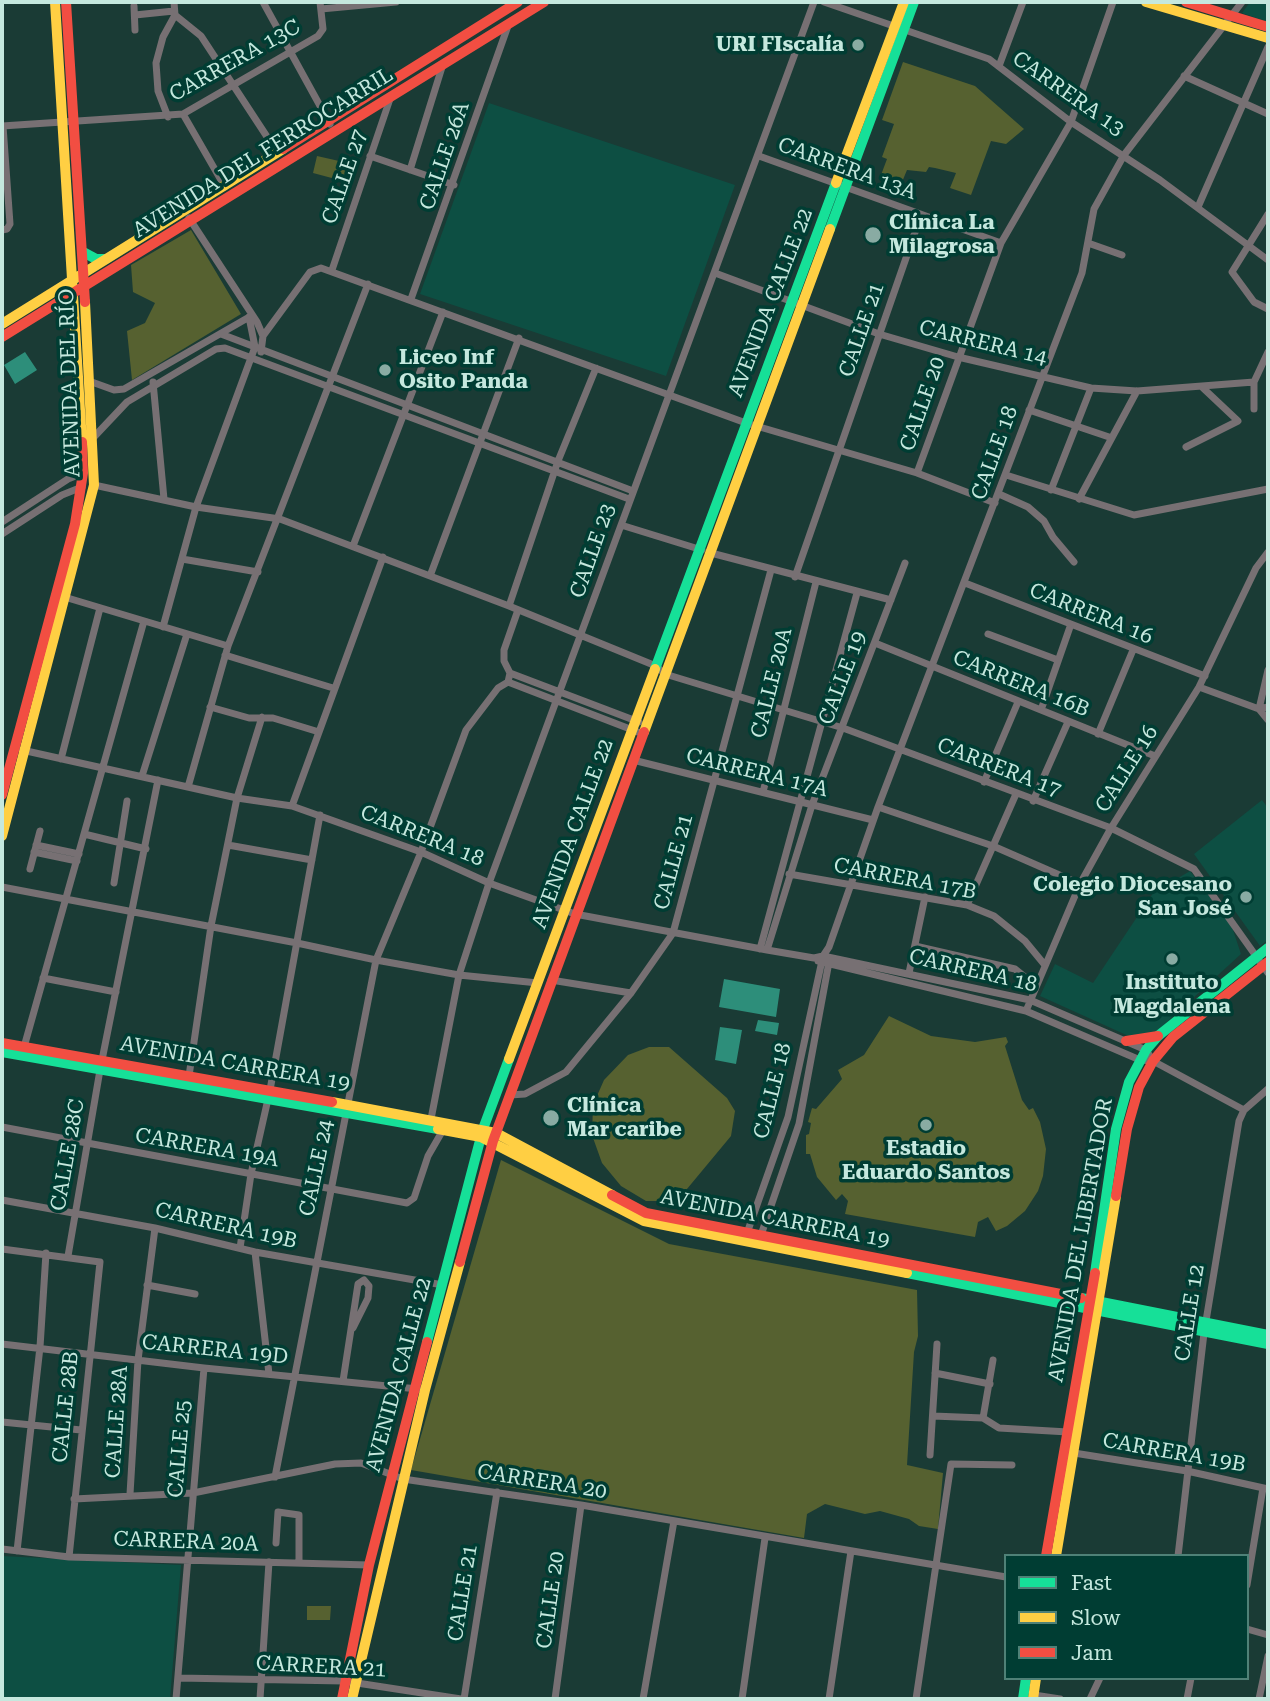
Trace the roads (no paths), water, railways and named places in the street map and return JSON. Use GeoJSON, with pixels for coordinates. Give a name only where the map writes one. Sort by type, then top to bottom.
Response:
{"type":"FeatureCollection","features":[{"type":"Feature","properties":{"kind":"main road","name":"AVENIDA DEL RÍO"},"geometry":{"type":"LineString","coordinates":[[2,836],[20,750],[94,485],[83,252],[55,2]]}},
{"type":"Feature","properties":{"kind":"main road","name":"AVENIDA DEL RÍO"},"geometry":{"type":"LineString","coordinates":[[62,597],[83,473],[66,2]]}},
{"type":"Feature","properties":{"kind":"main road","name":"AVENIDA DEL FERROCARRIL"},"geometry":{"type":"LineString","coordinates":[[2,337],[85,286],[278,152],[518,2]]}},
{"type":"Feature","properties":{"kind":"main road","name":"AVENIDA DEL FERROCARRIL"},"geometry":{"type":"LineString","coordinates":[[2,324],[109,259],[334,130],[544,2]]}},
{"type":"Feature","properties":{"kind":"main road","name":"AVENIDA CALLE 22"},"geometry":{"type":"LineString","coordinates":[[899,29],[904,2]]}},
{"type":"Feature","properties":{"kind":"main road","name":"AVENIDA CALLE 22"},"geometry":{"type":"LineString","coordinates":[[342,1699],[403,1479],[443,1285],[482,1133],[538,983],[633,760],[639,727],[665,674],[751,425],[899,29],[914,2]]}},
{"type":"Feature","properties":{"kind":"main road"},"geometry":{"type":"LineString","coordinates":[[1146,2],[1268,38]]}},
{"type":"Feature","properties":{"kind":"main road"},"geometry":{"type":"LineString","coordinates":[[1186,2],[1268,27]]}},
{"type":"Feature","properties":{"kind":"main road"},"geometry":{"type":"LineString","coordinates":[[83,252],[96,259],[109,259]]}},
{"type":"Feature","properties":{"kind":"main road","name":"AVENIDA CALLE 22"},"geometry":{"type":"LineString","coordinates":[[352,1699],[349,1681],[369,1565],[392,1475],[494,1137],[551,980],[570,912],[639,727],[656,666],[706,551]]}},
{"type":"Feature","properties":{"kind":"main road","name":"AVENIDA DEL RÍO"},"geometry":{"type":"LineString","coordinates":[[2,795],[20,750]]}},
{"type":"Feature","properties":{"kind":"main road","name":"AVENIDA DEL LIBERTADOR"},"geometry":{"type":"LineString","coordinates":[[1046,1554],[1128,1129],[1139,1087],[1153,1061],[1173,1037],[1264,964],[1268,948]]}},
{"type":"Feature","properties":{"kind":"main road","name":"AVENIDA DEL LIBERTADOR"},"geometry":{"type":"LineString","coordinates":[[1056,1554],[1095,1307],[1116,1129],[1129,1082],[1143,1055],[1158,1036],[1264,964]]}},
{"type":"Feature","properties":{"kind":"main road"},"geometry":{"type":"LineString","coordinates":[[1126,1041],[1158,1036]]}},
{"type":"Feature","properties":{"kind":"main road","name":"AVENIDA CARRERA 19"},"geometry":{"type":"LineString","coordinates":[[2,1043],[101,1065],[269,1095],[430,1119],[494,1137],[646,1213],[759,1241],[1205,1328],[1268,1345]]}},
{"type":"Feature","properties":{"kind":"main road","name":"AVENIDA CARRERA 19"},"geometry":{"type":"LineString","coordinates":[[2,1052],[189,1076],[269,1095]]}},
{"type":"Feature","properties":{"kind":"main road","name":"AVENIDA CARRERA 19"},"geometry":{"type":"LineString","coordinates":[[347,1108],[443,1130],[482,1133]]}},
{"type":"Feature","properties":{"kind":"main road","name":"AVENIDA CARRERA 19"},"geometry":{"type":"LineString","coordinates":[[1205,1328],[1268,1335]]}},
{"type":"Feature","properties":{"kind":"main road"},"geometry":{"type":"LineString","coordinates":[[1023,1699],[1026,1680]]}},
{"type":"Feature","properties":{"kind":"street"},"geometry":{"type":"LineString","coordinates":[[168,117],[158,92],[156,62],[174,13],[174,2]]}},
{"type":"Feature","properties":{"kind":"street","name":"CALLE 27"},"geometry":{"type":"LineString","coordinates":[[263,2],[334,130]]}},
{"type":"Feature","properties":{"kind":"street"},"geometry":{"type":"LineString","coordinates":[[321,6],[396,2]]}},
{"type":"Feature","properties":{"kind":"street","name":"CALLE 23"},"geometry":{"type":"LineString","coordinates":[[430,1119],[459,975],[489,883],[814,2]]}},
{"type":"Feature","properties":{"kind":"street","name":"CARRERA 13"},"geometry":{"type":"LineString","coordinates":[[824,2],[989,59],[1071,122],[1124,155],[1268,260]]}},
{"type":"Feature","properties":{"kind":"street"},"geometry":{"type":"LineString","coordinates":[[999,66],[1023,2]]}},
{"type":"Feature","properties":{"kind":"street","name":"CALLE 20"},"geometry":{"type":"LineString","coordinates":[[917,473],[957,357],[1001,243],[1071,122],[1113,2]]}},
{"type":"Feature","properties":{"kind":"street","name":"CALLE 18"},"geometry":{"type":"LineString","coordinates":[[745,1238],[788,1117],[823,960],[873,820],[1082,273],[1094,209],[1124,155],[1242,2]]}},
{"type":"Feature","properties":{"kind":"street","name":"CARRERA 13C"},"geometry":{"type":"LineString","coordinates":[[70,122],[183,114],[318,36],[323,29],[321,6]]}},
{"type":"Feature","properties":{"kind":"street"},"geometry":{"type":"LineString","coordinates":[[135,30],[135,10],[174,13],[201,36],[278,152]]}},
{"type":"Feature","properties":{"kind":"street","name":"CALLE 26A"},"geometry":{"type":"LineString","coordinates":[[411,299],[454,185],[509,23]]}},
{"type":"Feature","properties":{"kind":"street"},"geometry":{"type":"LineString","coordinates":[[1198,207],[1268,47]]}},
{"type":"Feature","properties":{"kind":"street"},"geometry":{"type":"LineString","coordinates":[[410,170],[443,64]]}},
{"type":"Feature","properties":{"kind":"street"},"geometry":{"type":"LineString","coordinates":[[1184,76],[1268,114]]}},
{"type":"Feature","properties":{"kind":"street","name":"CALLE 27"},"geometry":{"type":"LineString","coordinates":[[332,270],[392,95]]}},
{"type":"Feature","properties":{"kind":"street"},"geometry":{"type":"LineString","coordinates":[[183,114],[225,187]]}},
{"type":"Feature","properties":{"kind":"street"},"geometry":{"type":"LineString","coordinates":[[2,230],[7,229],[10,224],[2,126],[70,122]]}},
{"type":"Feature","properties":{"kind":"street"},"geometry":{"type":"LineString","coordinates":[[370,156],[454,185]]}},
{"type":"Feature","properties":{"kind":"street","name":"CARRERA 13A"},"geometry":{"type":"LineString","coordinates":[[759,156],[1001,243]]}},
{"type":"Feature","properties":{"kind":"street"},"geometry":{"type":"LineString","coordinates":[[1268,214],[1232,272],[1254,302],[1268,309]]}},
{"type":"Feature","properties":{"kind":"street","name":"CALLE 21"},"geometry":{"type":"LineString","coordinates":[[795,577],[921,215]]}},
{"type":"Feature","properties":{"kind":"street"},"geometry":{"type":"LineString","coordinates":[[188,216],[263,336]]}},
{"type":"Feature","properties":{"kind":"street"},"geometry":{"type":"LineString","coordinates":[[1088,243],[1122,256]]}},
{"type":"Feature","properties":{"kind":"street"},"geometry":{"type":"LineString","coordinates":[[163,627],[196,507],[263,336],[310,272],[321,268],[519,338],[751,425],[917,473],[995,503]]}},
{"type":"Feature","properties":{"kind":"street","name":"CARRERA 14"},"geometry":{"type":"LineString","coordinates":[[715,273],[879,334],[957,357],[1091,388],[1137,391],[1254,382]]}},
{"type":"Feature","properties":{"kind":"street"},"geometry":{"type":"LineString","coordinates":[[188,787],[228,646],[280,519],[368,284]]}},
{"type":"Feature","properties":{"kind":"street"},"geometry":{"type":"LineString","coordinates":[[354,546],[405,405],[443,312]]}},
{"type":"Feature","properties":{"kind":"street"},"geometry":{"type":"LineString","coordinates":[[89,381],[121,390],[251,316]]}},
{"type":"Feature","properties":{"kind":"street"},"geometry":{"type":"LineString","coordinates":[[251,316],[258,349]]}},
{"type":"Feature","properties":{"kind":"street"},"geometry":{"type":"LineString","coordinates":[[221,334],[402,414],[629,499]]}},
{"type":"Feature","properties":{"kind":"street"},"geometry":{"type":"LineString","coordinates":[[430,576],[519,338]]}},
{"type":"Feature","properties":{"kind":"street"},"geometry":{"type":"LineString","coordinates":[[93,438],[127,402],[216,349],[225,348],[405,405],[633,491]]}},
{"type":"Feature","properties":{"kind":"street"},"geometry":{"type":"LineString","coordinates":[[1254,409],[1254,382],[1268,356]]}},
{"type":"Feature","properties":{"kind":"street"},"geometry":{"type":"LineString","coordinates":[[509,606],[558,461],[596,368]]}},
{"type":"Feature","properties":{"kind":"street"},"geometry":{"type":"LineString","coordinates":[[151,375],[155,386],[163,499]]}},
{"type":"Feature","properties":{"kind":"street"},"geometry":{"type":"LineString","coordinates":[[1051,490],[1091,388]]}},
{"type":"Feature","properties":{"kind":"street"},"geometry":{"type":"LineString","coordinates":[[1186,447],[1236,425],[1238,421],[1203,388]]}},
{"type":"Feature","properties":{"kind":"street"},"geometry":{"type":"LineString","coordinates":[[1079,499],[1137,391]]}},
{"type":"Feature","properties":{"kind":"street"},"geometry":{"type":"LineString","coordinates":[[1029,410],[1112,438]]}},
{"type":"Feature","properties":{"kind":"street"},"geometry":{"type":"LineString","coordinates":[[2,522],[68,479],[83,473]]}},
{"type":"Feature","properties":{"kind":"street"},"geometry":{"type":"LineString","coordinates":[[1006,475],[1134,515],[1268,488]]}},
{"type":"Feature","properties":{"kind":"street"},"geometry":{"type":"LineString","coordinates":[[94,485],[196,507],[280,519],[582,635],[656,666],[665,674]]}},
{"type":"Feature","properties":{"kind":"street"},"geometry":{"type":"LineString","coordinates":[[2,534],[62,495],[82,487]]}},
{"type":"Feature","properties":{"kind":"street"},"geometry":{"type":"LineString","coordinates":[[999,494],[1028,507],[1044,521],[1053,537],[1074,562]]}},
{"type":"Feature","properties":{"kind":"street"},"geometry":{"type":"LineString","coordinates":[[621,525],[795,577],[891,600]]}},
{"type":"Feature","properties":{"kind":"street","name":"CALLE 16"},"geometry":{"type":"LineString","coordinates":[[1026,1011],[1080,884],[1111,828],[1199,687],[1256,568],[1268,552]]}},
{"type":"Feature","properties":{"kind":"street"},"geometry":{"type":"LineString","coordinates":[[292,806],[383,557]]}},
{"type":"Feature","properties":{"kind":"street"},"geometry":{"type":"LineString","coordinates":[[182,559],[258,572]]}},
{"type":"Feature","properties":{"kind":"street","name":"CALLE 19"},"geometry":{"type":"LineString","coordinates":[[812,805],[905,563]]}},
{"type":"Feature","properties":{"kind":"street","name":"CALLE 21"},"geometry":{"type":"LineString","coordinates":[[510,1095],[525,1094],[566,1072],[631,993],[673,933],[771,570]]}},
{"type":"Feature","properties":{"kind":"street","name":"CALLE 20A"},"geometry":{"type":"LineString","coordinates":[[763,792],[816,582]]}},
{"type":"Feature","properties":{"kind":"street","name":"CARRERA 16"},"geometry":{"type":"LineString","coordinates":[[965,583],[1205,676]]}},
{"type":"Feature","properties":{"kind":"street"},"geometry":{"type":"LineString","coordinates":[[764,949],[781,873],[856,593]]}},
{"type":"Feature","properties":{"kind":"street"},"geometry":{"type":"LineString","coordinates":[[62,597],[228,646]]}},
{"type":"Feature","properties":{"kind":"street"},"geometry":{"type":"LineString","coordinates":[[61,760],[100,608]]}},
{"type":"Feature","properties":{"kind":"street"},"geometry":{"type":"LineString","coordinates":[[518,610],[504,650],[509,677],[557,700],[639,727]]}},
{"type":"Feature","properties":{"kind":"street"},"geometry":{"type":"LineString","coordinates":[[24,1047],[144,621]]}},
{"type":"Feature","properties":{"kind":"street"},"geometry":{"type":"LineString","coordinates":[[1041,710],[1071,624]]}},
{"type":"Feature","properties":{"kind":"street"},"geometry":{"type":"LineString","coordinates":[[142,776],[187,634]]}},
{"type":"Feature","properties":{"kind":"street"},"geometry":{"type":"LineString","coordinates":[[988,634],[1058,660]]}},
{"type":"Feature","properties":{"kind":"street","name":"CARRERA 16B"},"geometry":{"type":"LineString","coordinates":[[875,643],[1155,756]]}},
{"type":"Feature","properties":{"kind":"street"},"geometry":{"type":"LineString","coordinates":[[1098,734],[1133,650]]}},
{"type":"Feature","properties":{"kind":"street"},"geometry":{"type":"LineString","coordinates":[[225,655],[333,688]]}},
{"type":"Feature","properties":{"kind":"street"},"geometry":{"type":"LineString","coordinates":[[1259,709],[1268,670]]}},
{"type":"Feature","properties":{"kind":"street","name":"CARRERA 17"},"geometry":{"type":"LineString","coordinates":[[665,674],[902,748],[1033,801],[1111,828],[1187,863],[1264,964]]}},
{"type":"Feature","properties":{"kind":"street"},"geometry":{"type":"LineString","coordinates":[[509,677],[560,691],[639,727]]}},
{"type":"Feature","properties":{"kind":"street","name":"CALLE 24"},"geometry":{"type":"LineString","coordinates":[[275,1477],[376,960],[421,852],[466,730],[509,677]]}},
{"type":"Feature","properties":{"kind":"street"},"geometry":{"type":"LineString","coordinates":[[1199,687],[1259,709],[1268,720]]}},
{"type":"Feature","properties":{"kind":"street"},"geometry":{"type":"LineString","coordinates":[[984,782],[1018,702]]}},
{"type":"Feature","properties":{"kind":"street"},"geometry":{"type":"LineString","coordinates":[[210,707],[319,732]]}},
{"type":"Feature","properties":{"kind":"street"},"geometry":{"type":"LineString","coordinates":[[1259,709],[1268,707]]}},
{"type":"Feature","properties":{"kind":"street"},"geometry":{"type":"LineString","coordinates":[[189,1076],[211,926],[237,798],[262,717]]}},
{"type":"Feature","properties":{"kind":"street"},"geometry":{"type":"LineString","coordinates":[[1033,801],[1068,722]]}},
{"type":"Feature","properties":{"kind":"street","name":"CARRERA 18"},"geometry":{"type":"LineString","coordinates":[[20,750],[237,798],[292,806],[421,852],[489,883],[570,912],[823,960],[909,973],[1030,1000],[1126,1041],[1143,1055]]}},
{"type":"Feature","properties":{"kind":"street","name":"CARRERA 17A"},"geometry":{"type":"LineString","coordinates":[[633,760],[873,820]]}},
{"type":"Feature","properties":{"kind":"street","name":"CALLE 28C"},"geometry":{"type":"LineString","coordinates":[[68,1256],[101,1065],[158,780]]}},
{"type":"Feature","properties":{"kind":"street"},"geometry":{"type":"LineString","coordinates":[[967,905],[1016,794]]}},
{"type":"Feature","properties":{"kind":"street"},"geometry":{"type":"LineString","coordinates":[[114,883],[127,801]]}},
{"type":"Feature","properties":{"kind":"street"},"geometry":{"type":"LineString","coordinates":[[764,949],[792,875],[812,805]]}},
{"type":"Feature","properties":{"kind":"street"},"geometry":{"type":"LineString","coordinates":[[878,807],[993,846],[1080,884]]}},
{"type":"Feature","properties":{"kind":"street"},"geometry":{"type":"LineString","coordinates":[[240,1248],[251,1174],[269,1095],[320,815]]}},
{"type":"Feature","properties":{"kind":"street"},"geometry":{"type":"LineString","coordinates":[[30,869],[40,831]]}},
{"type":"Feature","properties":{"kind":"street"},"geometry":{"type":"LineString","coordinates":[[84,834],[146,849]]}},
{"type":"Feature","properties":{"kind":"street"},"geometry":{"type":"LineString","coordinates":[[228,845],[312,860]]}},
{"type":"Feature","properties":{"kind":"street"},"geometry":{"type":"LineString","coordinates":[[35,848],[78,858]]}},
{"type":"Feature","properties":{"kind":"street","name":"CARRERA 17B"},"geometry":{"type":"LineString","coordinates":[[781,873],[967,905],[994,916],[1025,942],[1044,964]]}},
{"type":"Feature","properties":{"kind":"street"},"geometry":{"type":"LineString","coordinates":[[2,887],[459,975],[538,983]]}},
{"type":"Feature","properties":{"kind":"street"},"geometry":{"type":"LineString","coordinates":[[909,973],[925,897]]}},
{"type":"Feature","properties":{"kind":"street"},"geometry":{"type":"LineString","coordinates":[[915,946],[1015,969],[1036,986]]}},
{"type":"Feature","properties":{"kind":"street","name":"CALLE 18"},"geometry":{"type":"LineString","coordinates":[[759,1241],[799,1124],[823,960]]}},
{"type":"Feature","properties":{"kind":"street","name":"CARRERA 18"},"geometry":{"type":"LineString","coordinates":[[823,960],[1026,1011],[1143,1055]]}},
{"type":"Feature","properties":{"kind":"street"},"geometry":{"type":"LineString","coordinates":[[43,978],[116,992]]}},
{"type":"Feature","properties":{"kind":"street"},"geometry":{"type":"LineString","coordinates":[[551,980],[631,993]]}},
{"type":"Feature","properties":{"kind":"street"},"geometry":{"type":"LineString","coordinates":[[1143,1055],[1244,1110],[1268,1089]]}},
{"type":"Feature","properties":{"kind":"street","name":"CALLE 12"},"geometry":{"type":"LineString","coordinates":[[1178,1554],[1205,1328],[1244,1110]]}},
{"type":"Feature","properties":{"kind":"street","name":"CARRERA 19A"},"geometry":{"type":"LineString","coordinates":[[2,1128],[407,1203],[414,1198],[428,1156],[443,1130]]}},
{"type":"Feature","properties":{"kind":"street","name":"CARRERA 19B"},"geometry":{"type":"LineString","coordinates":[[2,1200],[155,1228],[315,1264],[443,1285]]}},
{"type":"Feature","properties":{"kind":"street","name":"CALLE 28A"},"geometry":{"type":"LineString","coordinates":[[130,1494],[138,1360],[155,1228]]}},
{"type":"Feature","properties":{"kind":"street"},"geometry":{"type":"LineString","coordinates":[[2,1249],[68,1256]]}},
{"type":"Feature","properties":{"kind":"street"},"geometry":{"type":"LineString","coordinates":[[255,1252],[269,1374]]}},
{"type":"Feature","properties":{"kind":"street"},"geometry":{"type":"LineString","coordinates":[[17,1551],[40,1347],[46,1253]]}},
{"type":"Feature","properties":{"kind":"street","name":"CALLE 28B"},"geometry":{"type":"LineString","coordinates":[[68,1256],[100,1262],[69,1557]]}},
{"type":"Feature","properties":{"kind":"street"},"geometry":{"type":"LineString","coordinates":[[343,1381],[354,1328],[358,1284],[364,1280],[369,1286],[368,1297],[354,1328]]}},
{"type":"Feature","properties":{"kind":"street"},"geometry":{"type":"LineString","coordinates":[[147,1285],[195,1294]]}},
{"type":"Feature","properties":{"kind":"street","name":"CARRERA 19D"},"geometry":{"type":"LineString","coordinates":[[2,1343],[204,1368],[420,1389]]}},
{"type":"Feature","properties":{"kind":"street"},"geometry":{"type":"LineString","coordinates":[[930,1455],[937,1344]]}},
{"type":"Feature","properties":{"kind":"street"},"geometry":{"type":"LineString","coordinates":[[983,1418],[993,1360]]}},
{"type":"Feature","properties":{"kind":"street","name":"CALLE 25"},"geometry":{"type":"LineString","coordinates":[[176,1699],[204,1368]]}},
{"type":"Feature","properties":{"kind":"street"},"geometry":{"type":"LineString","coordinates":[[935,1373],[990,1384]]}},
{"type":"Feature","properties":{"kind":"street"},"geometry":{"type":"LineString","coordinates":[[933,1416],[983,1418],[999,1428],[1068,1432]]}},
{"type":"Feature","properties":{"kind":"street"},"geometry":{"type":"LineString","coordinates":[[2,1422],[81,1430]]}},
{"type":"Feature","properties":{"kind":"street","name":"CARRERA 19B"},"geometry":{"type":"LineString","coordinates":[[1074,1453],[1187,1471],[1266,1488]]}},
{"type":"Feature","properties":{"kind":"street","name":"CARRERA 20"},"geometry":{"type":"LineString","coordinates":[[74,1499],[130,1494],[193,1493],[335,1464],[361,1464],[403,1479],[581,1505],[1004,1577]]}},
{"type":"Feature","properties":{"kind":"street"},"geometry":{"type":"LineString","coordinates":[[916,1699],[938,1567],[951,1464],[1012,1465]]}},
{"type":"Feature","properties":{"kind":"street"},"geometry":{"type":"LineString","coordinates":[[1249,1574],[1266,1488]]}},
{"type":"Feature","properties":{"kind":"street","name":"CALLE 21"},"geometry":{"type":"LineString","coordinates":[[463,1699],[497,1492]]}},
{"type":"Feature","properties":{"kind":"street","name":"CALLE 20"},"geometry":{"type":"LineString","coordinates":[[555,1699],[581,1505]]}},
{"type":"Feature","properties":{"kind":"street"},"geometry":{"type":"LineString","coordinates":[[276,1543],[278,1512],[299,1516],[299,1563]]}},
{"type":"Feature","properties":{"kind":"street"},"geometry":{"type":"LineString","coordinates":[[643,1699],[674,1521]]}},
{"type":"Feature","properties":{"kind":"street"},"geometry":{"type":"LineString","coordinates":[[743,1699],[765,1538]]}},
{"type":"Feature","properties":{"kind":"street","name":"CARRERA 20A"},"geometry":{"type":"LineString","coordinates":[[2,1549],[69,1557],[369,1565]]}},
{"type":"Feature","properties":{"kind":"street"},"geometry":{"type":"LineString","coordinates":[[829,1699],[851,1551]]}},
{"type":"Feature","properties":{"kind":"street"},"geometry":{"type":"LineString","coordinates":[[260,1699],[269,1562]]}},
{"type":"Feature","properties":{"kind":"street"},"geometry":{"type":"LineString","coordinates":[[1249,1630],[1268,1635]]}},
{"type":"Feature","properties":{"kind":"street"},"geometry":{"type":"LineString","coordinates":[[1259,1699],[1268,1656]]}},
{"type":"Feature","properties":{"kind":"street","name":"CARRERA 21"},"geometry":{"type":"LineString","coordinates":[[178,1678],[349,1681],[463,1699]]}},
{"type":"Feature","properties":{"kind":"street"},"geometry":{"type":"LineString","coordinates":[[1090,1699],[1099,1680]]}},
{"type":"Feature","properties":{"kind":"street"},"geometry":{"type":"LineString","coordinates":[[1187,1699],[1191,1680]]}},
{"type":"Feature","properties":{"kind":"street"},"geometry":{"type":"LineString","coordinates":[[1033,1697],[1060,1699]]}},
{"type":"Feature","properties":{"kind":"place","name":"URI FIscalía"},"geometry":{"type":"Point","coordinates":[858,45]}},
{"type":"Feature","properties":{"kind":"place","name":"Clínica La Milagrosa"},"geometry":{"type":"Point","coordinates":[873,235]}},
{"type":"Feature","properties":{"kind":"place","name":"Liceo Inf Osito Panda"},"geometry":{"type":"Point","coordinates":[385,370]}},
{"type":"Feature","properties":{"kind":"place","name":"Colegio Diocesano San José"},"geometry":{"type":"Point","coordinates":[1246,897]}},
{"type":"Feature","properties":{"kind":"place","name":"Instituto Magdalena"},"geometry":{"type":"Point","coordinates":[1172,959]}},
{"type":"Feature","properties":{"kind":"place","name":"Clínica Mar caribe"},"geometry":{"type":"Point","coordinates":[551,1118]}},
{"type":"Feature","properties":{"kind":"place","name":"Estadio Eduardo Santos"},"geometry":{"type":"Point","coordinates":[926,1125]}}]}
